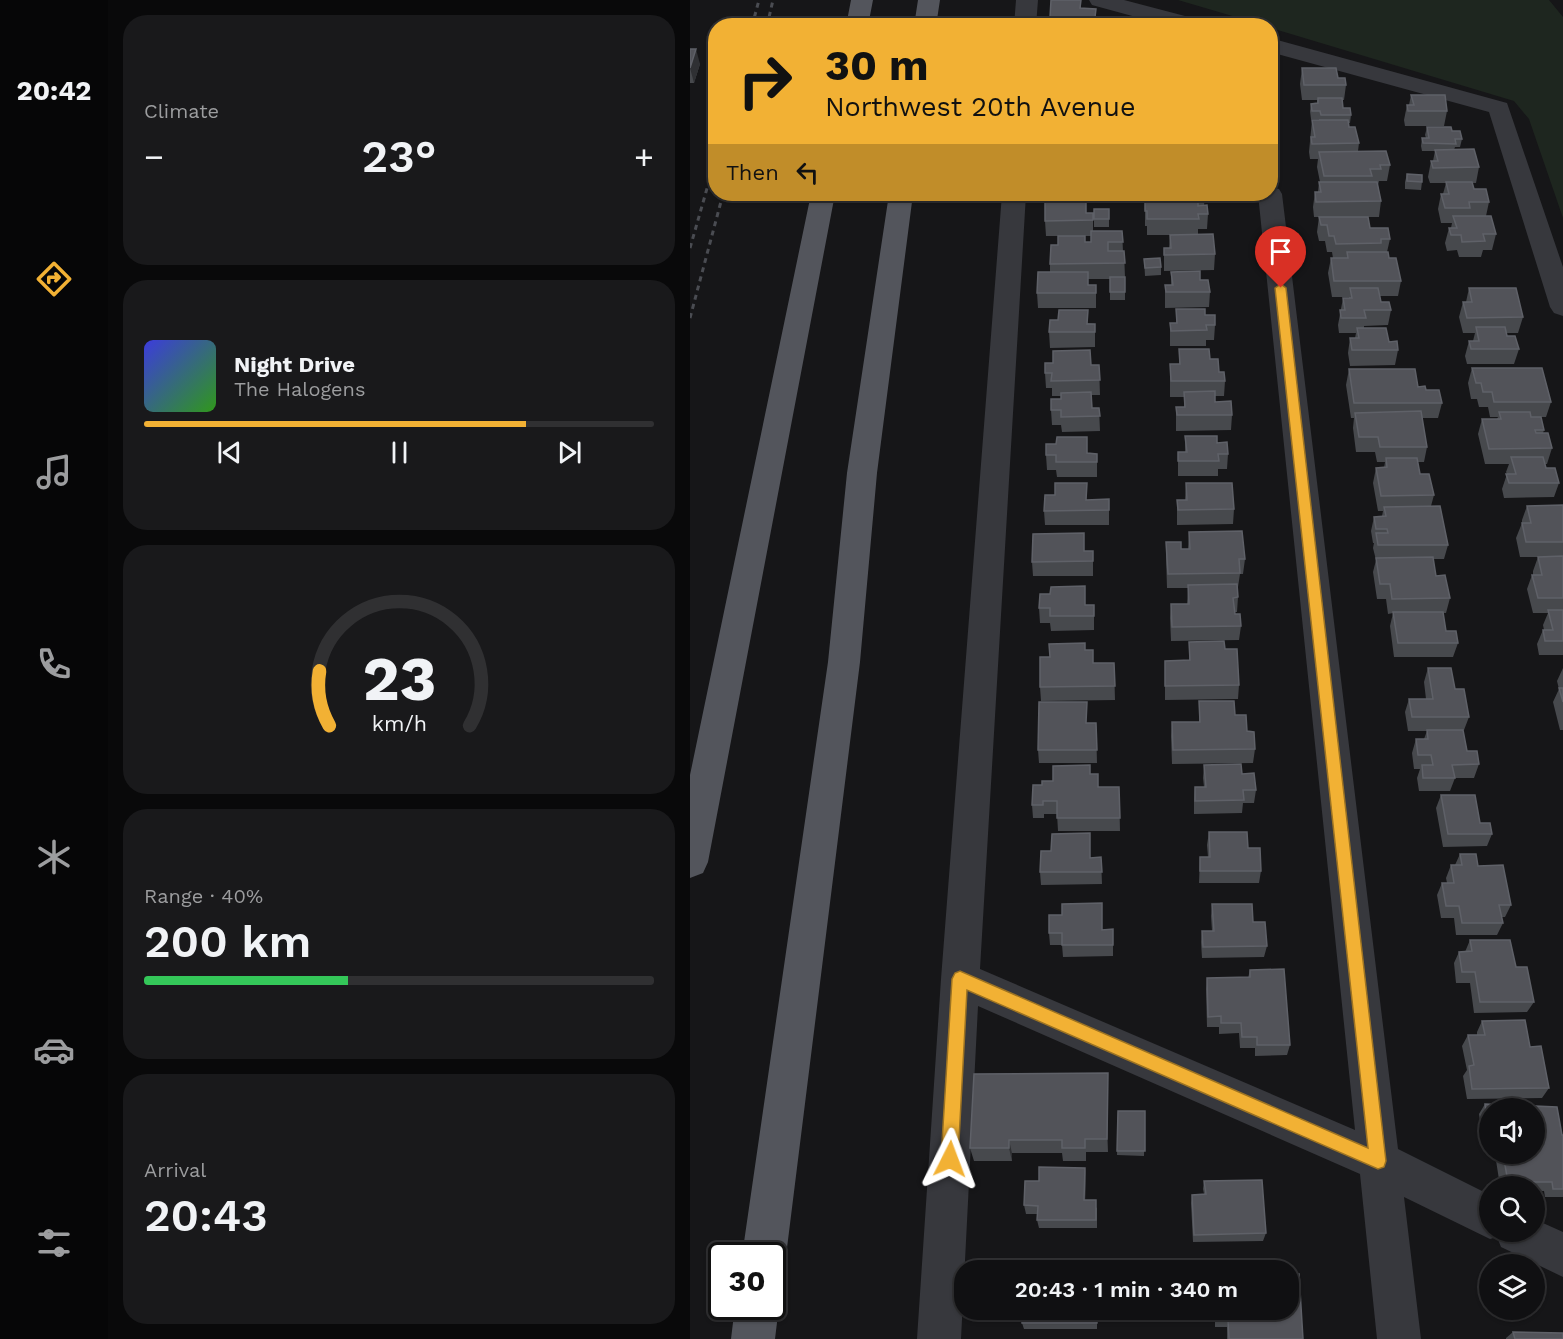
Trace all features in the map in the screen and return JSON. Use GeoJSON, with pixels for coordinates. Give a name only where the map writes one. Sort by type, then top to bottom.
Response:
{"type":"FeatureCollection","features":[{"type":"Feature","properties":{"kind":"main road"},"geometry":{"type":"LineString","coordinates":[[859,18],[862,0]]}},
{"type":"Feature","properties":{"kind":"main road"},"geometry":{"type":"LineString","coordinates":[[926,18],[928,0]]}},
{"type":"Feature","properties":{"kind":"main road"},"geometry":{"type":"LineString","coordinates":[[690,862],[822,201]]}},
{"type":"Feature","properties":{"kind":"main road"},"geometry":{"type":"LineString","coordinates":[[766,1242],[844,662],[862,473],[901,201]]}},
{"type":"Feature","properties":{"kind":"main road"},"geometry":{"type":"LineString","coordinates":[[753,1339],[755,1320]]}},
{"type":"Feature","properties":{"kind":"street"},"geometry":{"type":"LineString","coordinates":[[1026,18],[1027,0]]}},
{"type":"Feature","properties":{"kind":"street"},"geometry":{"type":"LineString","coordinates":[[1100,0],[1166,18]]}},
{"type":"Feature","properties":{"kind":"street"},"geometry":{"type":"LineString","coordinates":[[1278,47],[1499,108],[1563,307]]}},
{"type":"Feature","properties":{"kind":"street"},"geometry":{"type":"LineString","coordinates":[[939,1339],[960,979],[1014,201]]}},
{"type":"Feature","properties":{"kind":"street"},"geometry":{"type":"LineString","coordinates":[[1271,201],[1399,1339]]}},
{"type":"Feature","properties":{"kind":"street"},"geometry":{"type":"LineString","coordinates":[[960,979],[1378,1161],[1479,1212]]}},
{"type":"Feature","properties":{"kind":"street"},"geometry":{"type":"LineString","coordinates":[[1536,1242],[1563,1255]]}},
{"type":"Feature","properties":{"kind":"shaded area"},"geometry":{"type":"Polygon","coordinates":[[[1178,0],[1549,0],[1563,17],[1563,218],[1529,119],[1514,101],[1278,30],[1278,18],[1239,18],[1178,0]]]}},
{"type":"Feature","properties":{"kind":"building"},"geometry":{"type":"Polygon","coordinates":[[[1051,0],[1081,0],[1080,8],[1096,9],[1095,17],[1050,17],[1051,0]]]}},
{"type":"Feature","properties":{"kind":"building"},"geometry":{"type":"Polygon","coordinates":[[[690,49],[696,49],[690,68],[690,49]]]}},
{"type":"Feature","properties":{"kind":"building"},"geometry":{"type":"Polygon","coordinates":[[[1302,68],[1336,68],[1338,78],[1345,78],[1346,85],[1304,85],[1302,68]]]}},
{"type":"Feature","properties":{"kind":"building"},"geometry":{"type":"Polygon","coordinates":[[[1411,95],[1445,95],[1447,111],[1408,111],[1407,105],[1414,105],[1411,95]]]}},
{"type":"Feature","properties":{"kind":"building"},"geometry":{"type":"Polygon","coordinates":[[[1318,98],[1342,98],[1343,108],[1350,108],[1351,115],[1321,115],[1320,111],[1312,111],[1311,104],[1318,103],[1318,98]]]}},
{"type":"Feature","properties":{"kind":"building"},"geometry":{"type":"Polygon","coordinates":[[[1312,120],[1348,120],[1349,127],[1355,127],[1359,143],[1312,144],[1311,137],[1315,137],[1312,120]]]}},
{"type":"Feature","properties":{"kind":"building"},"geometry":{"type":"Polygon","coordinates":[[[1427,127],[1451,127],[1452,131],[1460,131],[1462,139],[1455,139],[1456,144],[1423,143],[1422,138],[1429,138],[1427,127]]]}},
{"type":"Feature","properties":{"kind":"building"},"geometry":{"type":"Polygon","coordinates":[[[1474,149],[1479,167],[1433,168],[1431,161],[1438,161],[1435,150],[1474,149]]]}},
{"type":"Feature","properties":{"kind":"building"},"geometry":{"type":"Polygon","coordinates":[[[1386,151],[1390,165],[1380,165],[1381,169],[1370,169],[1372,176],[1324,176],[1319,152],[1386,151]]]}},
{"type":"Feature","properties":{"kind":"building"},"geometry":{"type":"Polygon","coordinates":[[[1407,174],[1422,175],[1422,182],[1407,181],[1407,174]]]}},
{"type":"Feature","properties":{"kind":"building"},"geometry":{"type":"Polygon","coordinates":[[[1319,182],[1377,182],[1381,201],[1316,202],[1315,192],[1321,192],[1319,182]]]}},
{"type":"Feature","properties":{"kind":"building"},"geometry":{"type":"Polygon","coordinates":[[[1446,182],[1472,182],[1474,189],[1486,189],[1489,202],[1469,202],[1470,208],[1445,208],[1441,194],[1449,194],[1446,182]]]}},
{"type":"Feature","properties":{"kind":"building"},"geometry":{"type":"Polygon","coordinates":[[[1045,201],[1086,202],[1086,213],[1093,213],[1093,220],[1045,221],[1045,201]]]}},
{"type":"Feature","properties":{"kind":"building"},"geometry":{"type":"Polygon","coordinates":[[[1145,201],[1198,201],[1198,206],[1207,205],[1208,214],[1198,214],[1199,219],[1147,219],[1147,211],[1145,211],[1145,201]]]}},
{"type":"Feature","properties":{"kind":"building"},"geometry":{"type":"Polygon","coordinates":[[[1094,209],[1109,209],[1109,219],[1094,219],[1094,209]]]}},
{"type":"Feature","properties":{"kind":"building"},"geometry":{"type":"Polygon","coordinates":[[[1453,216],[1491,216],[1496,234],[1483,234],[1485,241],[1462,242],[1461,235],[1451,235],[1449,228],[1457,228],[1453,216]]]}},
{"type":"Feature","properties":{"kind":"building"},"geometry":{"type":"Polygon","coordinates":[[[1319,217],[1368,217],[1370,228],[1388,228],[1390,239],[1381,239],[1381,243],[1336,244],[1334,236],[1329,236],[1327,225],[1321,225],[1319,217]]]}},
{"type":"Feature","properties":{"kind":"building"},"geometry":{"type":"Polygon","coordinates":[[[1091,231],[1122,231],[1123,242],[1108,242],[1108,251],[1124,251],[1125,263],[1050,264],[1051,245],[1058,245],[1058,236],[1085,236],[1085,242],[1091,242],[1091,231]]]}},
{"type":"Feature","properties":{"kind":"building"},"geometry":{"type":"Polygon","coordinates":[[[1213,234],[1215,254],[1164,255],[1164,248],[1171,248],[1170,235],[1213,234]]]}},
{"type":"Feature","properties":{"kind":"building"},"geometry":{"type":"Polygon","coordinates":[[[1347,252],[1388,252],[1389,258],[1396,258],[1401,281],[1334,281],[1331,258],[1348,258],[1347,252]]]}},
{"type":"Feature","properties":{"kind":"building"},"geometry":{"type":"Polygon","coordinates":[[[1160,258],[1161,267],[1145,268],[1144,259],[1160,258]]]}},
{"type":"Feature","properties":{"kind":"building"},"geometry":{"type":"Polygon","coordinates":[[[1200,271],[1200,280],[1208,280],[1210,292],[1166,292],[1165,285],[1173,285],[1171,272],[1200,271]]]}},
{"type":"Feature","properties":{"kind":"building"},"geometry":{"type":"Polygon","coordinates":[[[1038,272],[1088,272],[1088,285],[1096,285],[1096,293],[1037,293],[1038,272]]]}},
{"type":"Feature","properties":{"kind":"building"},"geometry":{"type":"Polygon","coordinates":[[[1110,277],[1125,277],[1125,292],[1110,292],[1110,277]]]}},
{"type":"Feature","properties":{"kind":"building"},"geometry":{"type":"Polygon","coordinates":[[[1350,288],[1378,288],[1381,302],[1389,302],[1391,310],[1364,310],[1366,318],[1341,318],[1340,310],[1345,310],[1343,298],[1352,298],[1350,288]]]}},
{"type":"Feature","properties":{"kind":"building"},"geometry":{"type":"Polygon","coordinates":[[[1469,288],[1516,288],[1523,317],[1467,318],[1463,302],[1472,302],[1469,288]]]}},
{"type":"Feature","properties":{"kind":"building"},"geometry":{"type":"Polygon","coordinates":[[[1176,309],[1205,309],[1205,315],[1215,315],[1215,325],[1206,325],[1207,330],[1171,331],[1170,323],[1177,323],[1176,309]]]}},
{"type":"Feature","properties":{"kind":"building"},"geometry":{"type":"Polygon","coordinates":[[[1059,310],[1088,310],[1087,324],[1095,324],[1095,332],[1049,332],[1050,320],[1058,320],[1059,310]]]}},
{"type":"Feature","properties":{"kind":"building"},"geometry":{"type":"Polygon","coordinates":[[[1476,327],[1505,327],[1507,336],[1515,336],[1519,349],[1471,349],[1469,341],[1479,341],[1476,327]]]}},
{"type":"Feature","properties":{"kind":"building"},"geometry":{"type":"Polygon","coordinates":[[[1357,328],[1386,328],[1389,342],[1397,341],[1398,350],[1352,350],[1350,338],[1359,338],[1357,328]]]}},
{"type":"Feature","properties":{"kind":"building"},"geometry":{"type":"Polygon","coordinates":[[[1179,349],[1209,349],[1210,359],[1218,359],[1219,372],[1224,372],[1225,381],[1171,381],[1170,364],[1180,364],[1179,349]]]}},
{"type":"Feature","properties":{"kind":"building"},"geometry":{"type":"Polygon","coordinates":[[[1090,350],[1091,365],[1099,365],[1100,380],[1051,381],[1052,373],[1045,373],[1045,363],[1053,363],[1053,351],[1090,350]]]}},
{"type":"Feature","properties":{"kind":"building"},"geometry":{"type":"Polygon","coordinates":[[[1472,368],[1542,368],[1551,402],[1494,402],[1492,392],[1483,392],[1481,383],[1476,383],[1472,368]]]}},
{"type":"Feature","properties":{"kind":"building"},"geometry":{"type":"Polygon","coordinates":[[[1349,369],[1415,369],[1418,387],[1425,386],[1426,390],[1439,390],[1442,403],[1354,403],[1349,369]]]}},
{"type":"Feature","properties":{"kind":"building"},"geometry":{"type":"Polygon","coordinates":[[[1215,391],[1215,402],[1231,401],[1232,415],[1177,415],[1176,407],[1185,407],[1184,392],[1215,391]]]}},
{"type":"Feature","properties":{"kind":"building"},"geometry":{"type":"Polygon","coordinates":[[[1091,392],[1092,408],[1099,408],[1100,416],[1061,417],[1061,410],[1051,410],[1051,399],[1061,399],[1061,393],[1091,392]]]}},
{"type":"Feature","properties":{"kind":"building"},"geometry":{"type":"Polygon","coordinates":[[[1421,411],[1427,447],[1380,447],[1378,437],[1359,437],[1355,413],[1421,411]]]}},
{"type":"Feature","properties":{"kind":"building"},"geometry":{"type":"Polygon","coordinates":[[[1499,412],[1530,412],[1531,417],[1541,417],[1544,430],[1535,430],[1536,433],[1548,433],[1552,448],[1489,449],[1482,419],[1501,419],[1499,412]]]}},
{"type":"Feature","properties":{"kind":"building"},"geometry":{"type":"Polygon","coordinates":[[[1185,436],[1217,436],[1217,443],[1227,442],[1228,454],[1218,454],[1219,461],[1178,461],[1178,452],[1187,452],[1185,436]]]}},
{"type":"Feature","properties":{"kind":"building"},"geometry":{"type":"Polygon","coordinates":[[[1057,437],[1087,437],[1087,453],[1097,454],[1097,462],[1056,462],[1056,455],[1046,455],[1046,444],[1056,444],[1057,437]]]}},
{"type":"Feature","properties":{"kind":"building"},"geometry":{"type":"Polygon","coordinates":[[[1511,457],[1543,457],[1546,468],[1555,468],[1559,483],[1509,483],[1506,474],[1516,474],[1511,457]]]}},
{"type":"Feature","properties":{"kind":"building"},"geometry":{"type":"Polygon","coordinates":[[[1386,458],[1417,458],[1420,474],[1429,474],[1434,495],[1381,496],[1376,468],[1387,467],[1386,458]]]}},
{"type":"Feature","properties":{"kind":"building"},"geometry":{"type":"Polygon","coordinates":[[[1055,483],[1087,483],[1086,500],[1109,499],[1109,510],[1044,511],[1045,495],[1055,495],[1055,483]]]}},
{"type":"Feature","properties":{"kind":"building"},"geometry":{"type":"Polygon","coordinates":[[[1186,483],[1232,483],[1234,509],[1178,510],[1177,500],[1187,500],[1186,483]]]}},
{"type":"Feature","properties":{"kind":"building"},"geometry":{"type":"Polygon","coordinates":[[[1563,505],[1563,542],[1526,542],[1522,523],[1531,523],[1527,506],[1563,505]]]}},
{"type":"Feature","properties":{"kind":"building"},"geometry":{"type":"Polygon","coordinates":[[[1440,506],[1448,545],[1378,545],[1376,533],[1388,533],[1387,529],[1376,529],[1374,517],[1386,516],[1384,507],[1440,506]]]}},
{"type":"Feature","properties":{"kind":"building"},"geometry":{"type":"Polygon","coordinates":[[[1242,531],[1245,559],[1239,559],[1240,573],[1168,574],[1166,542],[1181,542],[1181,549],[1190,549],[1189,532],[1242,531]]]}},
{"type":"Feature","properties":{"kind":"building"},"geometry":{"type":"Polygon","coordinates":[[[1084,533],[1084,551],[1093,551],[1093,561],[1032,562],[1033,534],[1084,533]]]}},
{"type":"Feature","properties":{"kind":"building"},"geometry":{"type":"Polygon","coordinates":[[[1563,556],[1563,598],[1538,598],[1532,575],[1542,575],[1538,557],[1563,556]]]}},
{"type":"Feature","properties":{"kind":"building"},"geometry":{"type":"Polygon","coordinates":[[[1433,557],[1436,576],[1445,575],[1450,598],[1392,599],[1390,584],[1380,584],[1376,558],[1433,557]]]}},
{"type":"Feature","properties":{"kind":"building"},"geometry":{"type":"Polygon","coordinates":[[[1237,584],[1238,597],[1233,598],[1235,614],[1240,614],[1241,626],[1172,627],[1171,604],[1189,604],[1188,585],[1237,584]]]}},
{"type":"Feature","properties":{"kind":"building"},"geometry":{"type":"Polygon","coordinates":[[[1085,586],[1085,605],[1094,605],[1094,616],[1050,616],[1050,608],[1039,608],[1040,594],[1050,594],[1051,587],[1085,586]]]}},
{"type":"Feature","properties":{"kind":"building"},"geometry":{"type":"Polygon","coordinates":[[[1548,610],[1563,610],[1563,641],[1545,641],[1543,630],[1553,630],[1548,610]]]}},
{"type":"Feature","properties":{"kind":"building"},"geometry":{"type":"Polygon","coordinates":[[[1393,612],[1443,612],[1446,631],[1456,631],[1458,643],[1398,643],[1393,612]]]}},
{"type":"Feature","properties":{"kind":"building"},"geometry":{"type":"Polygon","coordinates":[[[1224,641],[1225,649],[1237,649],[1239,685],[1165,686],[1165,661],[1190,660],[1189,642],[1224,641]]]}},
{"type":"Feature","properties":{"kind":"building"},"geometry":{"type":"Polygon","coordinates":[[[1085,643],[1085,650],[1093,650],[1093,663],[1114,663],[1115,686],[1040,687],[1040,657],[1050,657],[1049,644],[1085,643]]]}},
{"type":"Feature","properties":{"kind":"building"},"geometry":{"type":"Polygon","coordinates":[[[1428,668],[1451,668],[1455,689],[1464,689],[1469,717],[1412,717],[1409,699],[1433,699],[1428,668]]]}},
{"type":"Feature","properties":{"kind":"building"},"geometry":{"type":"Polygon","coordinates":[[[1559,688],[1563,688],[1563,702],[1559,688]]]}},
{"type":"Feature","properties":{"kind":"building"},"geometry":{"type":"Polygon","coordinates":[[[1199,701],[1234,701],[1235,715],[1246,715],[1247,731],[1254,732],[1255,749],[1173,750],[1172,722],[1200,722],[1199,701]]]}},
{"type":"Feature","properties":{"kind":"building"},"geometry":{"type":"Polygon","coordinates":[[[1039,702],[1087,702],[1086,723],[1096,723],[1097,750],[1038,750],[1039,702]]]}},
{"type":"Feature","properties":{"kind":"building"},"geometry":{"type":"Polygon","coordinates":[[[1427,730],[1463,730],[1467,751],[1477,751],[1479,764],[1452,765],[1455,778],[1423,778],[1422,765],[1433,765],[1431,755],[1418,755],[1416,739],[1428,739],[1427,730]]]}},
{"type":"Feature","properties":{"kind":"building"},"geometry":{"type":"Polygon","coordinates":[[[1241,764],[1242,774],[1254,773],[1256,790],[1243,790],[1244,800],[1195,801],[1195,787],[1206,787],[1204,765],[1241,764]]]}},
{"type":"Feature","properties":{"kind":"building"},"geometry":{"type":"Polygon","coordinates":[[[1090,765],[1090,774],[1098,774],[1098,787],[1119,787],[1120,818],[1057,818],[1057,801],[1043,801],[1043,805],[1032,805],[1033,785],[1042,785],[1042,781],[1053,781],[1053,766],[1090,765]]]}},
{"type":"Feature","properties":{"kind":"building"},"geometry":{"type":"Polygon","coordinates":[[[1441,795],[1475,795],[1480,823],[1490,823],[1492,834],[1448,834],[1441,795]]]}},
{"type":"Feature","properties":{"kind":"building"},"geometry":{"type":"Polygon","coordinates":[[[1209,832],[1247,832],[1248,848],[1260,848],[1261,871],[1200,871],[1200,857],[1210,857],[1209,832]]]}},
{"type":"Feature","properties":{"kind":"building"},"geometry":{"type":"Polygon","coordinates":[[[1090,833],[1090,858],[1101,857],[1102,872],[1040,872],[1041,851],[1051,851],[1052,834],[1090,833]]]}},
{"type":"Feature","properties":{"kind":"building"},"geometry":{"type":"Polygon","coordinates":[[[1460,854],[1476,854],[1478,866],[1503,865],[1511,905],[1499,905],[1503,923],[1462,923],[1459,906],[1446,906],[1442,883],[1454,883],[1451,865],[1462,865],[1460,854]]]}},
{"type":"Feature","properties":{"kind":"building"},"geometry":{"type":"Polygon","coordinates":[[[1102,903],[1102,930],[1113,929],[1113,945],[1062,945],[1062,933],[1049,933],[1049,915],[1062,915],[1062,904],[1102,903]]]}},
{"type":"Feature","properties":{"kind":"building"},"geometry":{"type":"Polygon","coordinates":[[[1212,904],[1252,904],[1253,922],[1265,922],[1267,946],[1203,947],[1202,931],[1214,931],[1212,904]]]}},
{"type":"Feature","properties":{"kind":"building"},"geometry":{"type":"Polygon","coordinates":[[[1470,940],[1510,940],[1516,967],[1527,967],[1534,1002],[1480,1002],[1475,972],[1462,972],[1459,952],[1472,951],[1470,940]]]}},
{"type":"Feature","properties":{"kind":"building"},"geometry":{"type":"Polygon","coordinates":[[[1284,969],[1290,1045],[1257,1045],[1257,1037],[1242,1037],[1241,1023],[1221,1023],[1221,1016],[1208,1017],[1207,978],[1250,977],[1250,970],[1284,969]]]}},
{"type":"Feature","properties":{"kind":"building"},"geometry":{"type":"Polygon","coordinates":[[[1525,1020],[1530,1047],[1541,1046],[1549,1088],[1472,1089],[1469,1066],[1474,1065],[1468,1035],[1485,1035],[1482,1021],[1525,1020]]]}},
{"type":"Feature","properties":{"kind":"building"},"geometry":{"type":"Polygon","coordinates":[[[1108,1073],[1107,1139],[1085,1139],[1085,1148],[1062,1148],[1062,1140],[1009,1140],[1009,1148],[970,1148],[974,1074],[1108,1073]]]}},
{"type":"Feature","properties":{"kind":"building"},"geometry":{"type":"Polygon","coordinates":[[[1545,1106],[1557,1107],[1563,1135],[1563,1189],[1553,1189],[1552,1182],[1545,1182],[1545,1176],[1507,1176],[1505,1164],[1545,1164],[1545,1106]]]}},
{"type":"Feature","properties":{"kind":"building"},"geometry":{"type":"Polygon","coordinates":[[[1118,1111],[1145,1111],[1145,1151],[1117,1151],[1118,1111]]]}},
{"type":"Feature","properties":{"kind":"building"},"geometry":{"type":"Polygon","coordinates":[[[1039,1167],[1085,1168],[1084,1200],[1096,1200],[1096,1220],[1037,1220],[1038,1206],[1024,1205],[1025,1181],[1039,1181],[1039,1167]]]}},
{"type":"Feature","properties":{"kind":"building"},"geometry":{"type":"Polygon","coordinates":[[[1262,1180],[1266,1233],[1194,1235],[1192,1195],[1206,1194],[1204,1181],[1262,1180]]]}},
{"type":"Feature","properties":{"kind":"building"},"geometry":{"type":"Polygon","coordinates":[[[1299,1274],[1303,1339],[1229,1339],[1228,1320],[1299,1320],[1299,1274]]]}},
{"type":"Feature","properties":{"kind":"building"},"geometry":{"type":"Polygon","coordinates":[[[1022,1320],[1097,1320],[1097,1323],[1022,1323],[1022,1320]]]}},
{"type":"Feature","properties":{"kind":"building"},"geometry":{"type":"Polygon","coordinates":[[[1513,1332],[1563,1333],[1563,1339],[1515,1339],[1513,1332]]]}},
{"type":"Feature","properties":{"kind":"railway"},"geometry":{"type":"LineString","coordinates":[[754,18],[759,0]]}},
{"type":"Feature","properties":{"kind":"railway"},"geometry":{"type":"LineString","coordinates":[[769,18],[773,0]]}},
{"type":"Feature","properties":{"kind":"railway"},"geometry":{"type":"LineString","coordinates":[[690,248],[708,185]]}},
{"type":"Feature","properties":{"kind":"railway"},"geometry":{"type":"LineString","coordinates":[[690,318],[721,201]]}},
{"type":"Feature","properties":{"kind":"route"},"geometry":{"type":"LineString","coordinates":[[950,1159],[960,979],[1378,1161],[1281,288]]}}]}
